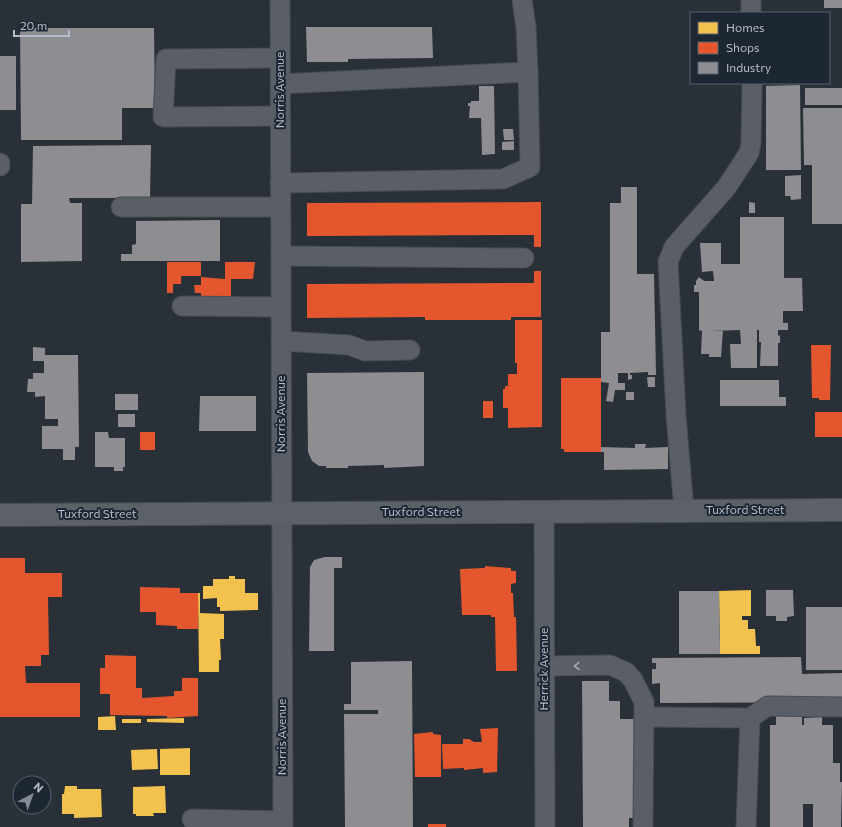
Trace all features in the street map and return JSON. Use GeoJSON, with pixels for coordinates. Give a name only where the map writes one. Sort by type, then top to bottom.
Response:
{"type":"FeatureCollection","features":[{"type":"Feature","properties":{"kind":"main road","name":"Tuxford Street"},"geometry":{"type":"LineString","coordinates":[[0,514],[842,510]]}},
{"type":"Feature","properties":{"kind":"street","name":"Norris Avenue"},"geometry":{"type":"LineString","coordinates":[[280,0],[283,824]]}},
{"type":"Feature","properties":{"kind":"street"},"geometry":{"type":"LineString","coordinates":[[280,183],[503,179],[530,167],[526,27],[522,0]]}},
{"type":"Feature","properties":{"kind":"street"},"geometry":{"type":"LineString","coordinates":[[751,0],[751,12]]}},
{"type":"Feature","properties":{"kind":"street"},"geometry":{"type":"LineString","coordinates":[[280,58],[166,59],[163,117],[280,116]]}},
{"type":"Feature","properties":{"kind":"street"},"geometry":{"type":"LineString","coordinates":[[280,84],[528,72]]}},
{"type":"Feature","properties":{"kind":"street"},"geometry":{"type":"LineString","coordinates":[[684,511],[676,415],[668,262],[674,247],[726,188],[749,153],[751,143],[752,84]]}},
{"type":"Feature","properties":{"kind":"street"},"geometry":{"type":"LineString","coordinates":[[121,207],[280,207]]}},
{"type":"Feature","properties":{"kind":"street"},"geometry":{"type":"LineString","coordinates":[[281,256],[524,258]]}},
{"type":"Feature","properties":{"kind":"street"},"geometry":{"type":"LineString","coordinates":[[182,306],[281,307]]}},
{"type":"Feature","properties":{"kind":"street"},"geometry":{"type":"LineString","coordinates":[[281,341],[349,344],[365,351],[410,350]]}},
{"type":"Feature","properties":{"kind":"street","name":"Herrick Avenue"},"geometry":{"type":"LineString","coordinates":[[544,512],[545,827]]}},
{"type":"Feature","properties":{"kind":"street"},"geometry":{"type":"LineString","coordinates":[[544,666],[610,665],[626,672],[633,680],[644,702],[643,827]]}},
{"type":"Feature","properties":{"kind":"street"},"geometry":{"type":"LineString","coordinates":[[644,717],[750,718],[768,706],[842,707]]}},
{"type":"Feature","properties":{"kind":"street"},"geometry":{"type":"LineString","coordinates":[[746,827],[750,718]]}},
{"type":"Feature","properties":{"kind":"street"},"geometry":{"type":"LineString","coordinates":[[192,819],[283,824]]}},
{"type":"Feature","properties":{"kind":"building: Homes"},"geometry":{"type":"Polygon","coordinates":[[[229,576],[235,576],[235,579],[245,579],[245,593],[258,593],[258,610],[220,611],[220,607],[217,607],[217,598],[203,599],[203,586],[213,586],[213,579],[229,579],[229,576]]]}},
{"type":"Feature","properties":{"kind":"building: Homes"},"geometry":{"type":"Polygon","coordinates":[[[751,590],[751,616],[742,616],[742,620],[748,620],[748,629],[755,629],[756,646],[760,646],[760,654],[720,654],[719,591],[751,590]]]}},
{"type":"Feature","properties":{"kind":"building: Homes"},"geometry":{"type":"Polygon","coordinates":[[[198,593],[200,593],[200,613],[224,614],[224,639],[220,639],[221,660],[219,660],[219,672],[199,672],[198,593]]]}},
{"type":"Feature","properties":{"kind":"building: Homes"},"geometry":{"type":"Polygon","coordinates":[[[115,716],[116,730],[98,730],[98,717],[115,716]]]}},
{"type":"Feature","properties":{"kind":"building: Homes"},"geometry":{"type":"Polygon","coordinates":[[[184,718],[184,723],[147,722],[147,719],[184,718]]]}},
{"type":"Feature","properties":{"kind":"building: Homes"},"geometry":{"type":"Polygon","coordinates":[[[122,719],[141,719],[141,723],[122,723],[122,719]]]}},
{"type":"Feature","properties":{"kind":"building: Homes"},"geometry":{"type":"Polygon","coordinates":[[[190,748],[190,775],[160,775],[160,749],[190,748]]]}},
{"type":"Feature","properties":{"kind":"building: Homes"},"geometry":{"type":"Polygon","coordinates":[[[157,749],[158,769],[132,770],[131,750],[157,749]]]}},
{"type":"Feature","properties":{"kind":"building: Homes"},"geometry":{"type":"Polygon","coordinates":[[[65,786],[77,786],[77,789],[101,789],[102,817],[74,818],[74,814],[62,814],[62,794],[64,794],[65,786]]]}},
{"type":"Feature","properties":{"kind":"building: Homes"},"geometry":{"type":"Polygon","coordinates":[[[165,786],[166,813],[153,813],[154,816],[136,816],[136,814],[133,814],[133,787],[165,786]]]}},
{"type":"Feature","properties":{"kind":"building: Shops"},"geometry":{"type":"Polygon","coordinates":[[[541,202],[541,247],[534,247],[534,235],[307,236],[307,203],[541,202]]]}},
{"type":"Feature","properties":{"kind":"building: Shops"},"geometry":{"type":"Polygon","coordinates":[[[167,262],[201,262],[201,276],[181,276],[181,284],[173,284],[173,293],[167,293],[167,262]]]}},
{"type":"Feature","properties":{"kind":"building: Shops"},"geometry":{"type":"Polygon","coordinates":[[[225,262],[255,262],[253,279],[231,279],[231,300],[201,301],[201,293],[195,293],[194,285],[201,285],[201,277],[225,279],[225,262]]]}},
{"type":"Feature","properties":{"kind":"building: Shops"},"geometry":{"type":"Polygon","coordinates":[[[534,271],[541,271],[541,317],[511,317],[511,320],[425,320],[425,317],[307,318],[307,284],[534,283],[534,271]]]}},
{"type":"Feature","properties":{"kind":"building: Shops"},"geometry":{"type":"Polygon","coordinates":[[[515,320],[542,320],[542,427],[508,428],[508,408],[503,408],[503,389],[505,389],[505,386],[508,386],[508,374],[517,374],[517,363],[515,363],[515,320]]]}},
{"type":"Feature","properties":{"kind":"building: Shops"},"geometry":{"type":"Polygon","coordinates":[[[811,345],[831,345],[830,400],[819,400],[819,398],[812,398],[811,345]]]}},
{"type":"Feature","properties":{"kind":"building: Shops"},"geometry":{"type":"Polygon","coordinates":[[[561,378],[601,378],[601,452],[564,452],[564,449],[561,449],[561,378]]]}},
{"type":"Feature","properties":{"kind":"building: Shops"},"geometry":{"type":"Polygon","coordinates":[[[483,401],[493,401],[493,418],[483,418],[483,401]]]}},
{"type":"Feature","properties":{"kind":"building: Shops"},"geometry":{"type":"Polygon","coordinates":[[[815,412],[842,412],[842,437],[815,437],[815,412]]]}},
{"type":"Feature","properties":{"kind":"building: Shops"},"geometry":{"type":"Polygon","coordinates":[[[140,432],[155,432],[155,450],[140,450],[140,432]]]}},
{"type":"Feature","properties":{"kind":"building: Shops"},"geometry":{"type":"Polygon","coordinates":[[[0,558],[25,558],[25,573],[62,573],[62,597],[48,597],[49,655],[41,655],[41,666],[25,666],[26,683],[80,683],[80,717],[0,717],[0,558]]]}},
{"type":"Feature","properties":{"kind":"building: Shops"},"geometry":{"type":"Polygon","coordinates":[[[485,566],[511,568],[511,571],[516,571],[516,583],[511,584],[511,593],[513,593],[514,617],[516,617],[517,671],[496,671],[495,617],[491,617],[491,615],[462,615],[460,569],[485,568],[485,566]]]}},
{"type":"Feature","properties":{"kind":"building: Shops"},"geometry":{"type":"Polygon","coordinates":[[[140,587],[180,588],[180,593],[198,593],[198,629],[177,629],[177,626],[156,625],[156,612],[140,612],[140,587]]]}},
{"type":"Feature","properties":{"kind":"building: Shops"},"geometry":{"type":"Polygon","coordinates":[[[105,655],[136,656],[136,688],[142,688],[142,698],[174,696],[174,691],[182,691],[182,678],[198,678],[198,716],[167,718],[167,716],[110,715],[110,694],[100,694],[100,668],[105,668],[105,655]]]}},
{"type":"Feature","properties":{"kind":"building: Shops"},"geometry":{"type":"Polygon","coordinates":[[[498,728],[497,772],[483,773],[483,768],[464,770],[464,768],[443,769],[442,744],[463,744],[463,739],[469,739],[474,742],[482,742],[480,729],[498,728]]]}},
{"type":"Feature","properties":{"kind":"building: Shops"},"geometry":{"type":"Polygon","coordinates":[[[433,732],[433,734],[441,735],[441,777],[415,777],[414,734],[433,732]]]}},
{"type":"Feature","properties":{"kind":"building: Shops"},"geometry":{"type":"Polygon","coordinates":[[[428,824],[446,824],[446,827],[428,827],[428,824]]]}},
{"type":"Feature","properties":{"kind":"building: Industry"},"geometry":{"type":"Polygon","coordinates":[[[824,0],[842,0],[842,8],[824,8],[824,0]]]}},
{"type":"Feature","properties":{"kind":"building: Industry"},"geometry":{"type":"Polygon","coordinates":[[[306,27],[432,27],[433,58],[348,59],[348,62],[307,62],[306,27]]]}},
{"type":"Feature","properties":{"kind":"building: Industry"},"geometry":{"type":"Polygon","coordinates":[[[20,28],[154,28],[155,108],[122,108],[122,140],[21,140],[20,28]]]}},
{"type":"Feature","properties":{"kind":"building: Industry"},"geometry":{"type":"Polygon","coordinates":[[[0,56],[16,56],[16,110],[0,110],[0,56]]]}},
{"type":"Feature","properties":{"kind":"building: Industry"},"geometry":{"type":"Polygon","coordinates":[[[800,85],[801,170],[766,170],[766,86],[800,85]]]}},
{"type":"Feature","properties":{"kind":"building: Industry"},"geometry":{"type":"Polygon","coordinates":[[[479,86],[494,86],[495,154],[482,155],[481,118],[469,118],[470,106],[468,106],[468,103],[471,103],[471,101],[479,101],[479,86]]]}},
{"type":"Feature","properties":{"kind":"building: Industry"},"geometry":{"type":"Polygon","coordinates":[[[805,88],[842,88],[842,105],[805,105],[805,88]]]}},
{"type":"Feature","properties":{"kind":"building: Industry"},"geometry":{"type":"Polygon","coordinates":[[[803,108],[842,108],[842,224],[812,224],[812,165],[804,165],[803,108]]]}},
{"type":"Feature","properties":{"kind":"building: Industry"},"geometry":{"type":"Polygon","coordinates":[[[503,129],[513,129],[514,140],[504,140],[503,129]]]}},
{"type":"Feature","properties":{"kind":"building: Industry"},"geometry":{"type":"Polygon","coordinates":[[[514,141],[514,150],[502,150],[502,142],[514,141]]]}},
{"type":"Feature","properties":{"kind":"building: Industry"},"geometry":{"type":"Polygon","coordinates":[[[151,145],[150,198],[69,198],[70,203],[82,203],[82,261],[21,262],[21,204],[32,204],[33,146],[151,145]]]}},
{"type":"Feature","properties":{"kind":"building: Industry"},"geometry":{"type":"Polygon","coordinates":[[[801,175],[801,199],[791,200],[790,196],[785,196],[785,176],[801,175]]]}},
{"type":"Feature","properties":{"kind":"building: Industry"},"geometry":{"type":"Polygon","coordinates":[[[621,187],[637,187],[637,274],[654,274],[656,375],[648,375],[648,372],[630,373],[630,375],[632,375],[632,379],[628,380],[628,373],[618,373],[618,383],[625,383],[625,390],[615,390],[613,402],[606,401],[609,383],[601,382],[601,332],[610,332],[610,203],[621,203],[621,187]]]}},
{"type":"Feature","properties":{"kind":"building: Industry"},"geometry":{"type":"Polygon","coordinates":[[[749,202],[755,203],[755,213],[749,213],[749,202]]]}},
{"type":"Feature","properties":{"kind":"building: Industry"},"geometry":{"type":"Polygon","coordinates":[[[740,217],[784,217],[784,278],[802,278],[803,311],[783,311],[783,323],[788,323],[788,330],[778,330],[778,336],[780,335],[780,343],[778,343],[778,366],[760,366],[761,342],[759,342],[759,330],[757,330],[757,368],[731,368],[730,344],[741,344],[740,330],[710,331],[723,331],[721,357],[709,357],[709,354],[701,354],[702,331],[699,330],[699,292],[694,292],[694,285],[696,285],[696,281],[699,277],[704,281],[714,281],[713,271],[702,272],[700,243],[721,243],[721,264],[740,264],[740,217]]]}},
{"type":"Feature","properties":{"kind":"building: Industry"},"geometry":{"type":"Polygon","coordinates":[[[220,220],[220,261],[121,261],[121,254],[132,254],[132,245],[136,244],[136,221],[220,220]]]}},
{"type":"Feature","properties":{"kind":"building: Industry"},"geometry":{"type":"Polygon","coordinates":[[[33,347],[45,348],[45,355],[78,355],[79,447],[75,447],[75,460],[63,460],[63,449],[42,449],[42,426],[58,426],[58,419],[45,419],[45,396],[35,397],[35,392],[27,392],[28,379],[33,379],[33,373],[44,373],[44,361],[33,361],[33,347]]]}},
{"type":"Feature","properties":{"kind":"building: Industry"},"geometry":{"type":"Polygon","coordinates":[[[424,372],[424,466],[384,468],[384,465],[326,468],[326,466],[319,466],[312,461],[308,452],[307,373],[424,372]]]}},
{"type":"Feature","properties":{"kind":"building: Industry"},"geometry":{"type":"Polygon","coordinates":[[[647,377],[655,377],[655,387],[648,387],[647,377]]]}},
{"type":"Feature","properties":{"kind":"building: Industry"},"geometry":{"type":"Polygon","coordinates":[[[720,380],[779,380],[779,397],[786,397],[786,406],[720,406],[720,380]]]}},
{"type":"Feature","properties":{"kind":"building: Industry"},"geometry":{"type":"Polygon","coordinates":[[[626,392],[634,392],[634,400],[626,400],[626,392]]]}},
{"type":"Feature","properties":{"kind":"building: Industry"},"geometry":{"type":"Polygon","coordinates":[[[115,394],[138,394],[138,410],[115,410],[115,394]]]}},
{"type":"Feature","properties":{"kind":"building: Industry"},"geometry":{"type":"Polygon","coordinates":[[[200,396],[256,396],[256,431],[199,431],[200,396]]]}},
{"type":"Feature","properties":{"kind":"building: Industry"},"geometry":{"type":"Polygon","coordinates":[[[118,414],[135,414],[135,427],[118,427],[118,414]]]}},
{"type":"Feature","properties":{"kind":"building: Industry"},"geometry":{"type":"Polygon","coordinates":[[[95,432],[108,432],[109,438],[125,438],[125,467],[123,467],[123,471],[114,471],[114,467],[95,467],[95,432]]]}},
{"type":"Feature","properties":{"kind":"building: Industry"},"geometry":{"type":"Polygon","coordinates":[[[635,444],[646,444],[645,448],[668,447],[668,469],[604,470],[604,452],[601,452],[601,447],[635,448],[635,444]]]}},
{"type":"Feature","properties":{"kind":"building: Industry"},"geometry":{"type":"Polygon","coordinates":[[[325,557],[342,557],[342,568],[334,568],[334,651],[309,651],[310,567],[314,560],[325,557]]]}},
{"type":"Feature","properties":{"kind":"building: Industry"},"geometry":{"type":"Polygon","coordinates":[[[766,590],[793,590],[794,616],[787,617],[787,621],[776,621],[776,616],[766,616],[766,590]]]}},
{"type":"Feature","properties":{"kind":"building: Industry"},"geometry":{"type":"Polygon","coordinates":[[[679,591],[719,591],[720,654],[679,654],[679,591]]]}},
{"type":"Feature","properties":{"kind":"building: Industry"},"geometry":{"type":"Polygon","coordinates":[[[806,607],[842,607],[842,670],[806,670],[806,607]]]}},
{"type":"Feature","properties":{"kind":"building: Industry"},"geometry":{"type":"Polygon","coordinates":[[[801,657],[802,674],[842,673],[842,702],[660,703],[660,683],[652,684],[652,669],[656,669],[656,663],[652,663],[652,658],[801,657]]]}},
{"type":"Feature","properties":{"kind":"building: Industry"},"geometry":{"type":"Polygon","coordinates":[[[412,661],[413,827],[345,827],[344,714],[378,714],[378,710],[344,710],[344,704],[351,704],[351,662],[412,661]]]}},
{"type":"Feature","properties":{"kind":"building: Industry"},"geometry":{"type":"Polygon","coordinates":[[[582,681],[609,681],[609,701],[620,701],[620,719],[637,719],[637,818],[629,818],[629,827],[583,827],[582,681]]]}},
{"type":"Feature","properties":{"kind":"building: Industry"},"geometry":{"type":"Polygon","coordinates":[[[776,716],[802,716],[802,725],[804,725],[804,718],[822,717],[822,725],[833,725],[833,763],[840,763],[840,782],[842,782],[841,827],[813,827],[813,804],[803,804],[803,827],[770,827],[770,725],[776,725],[776,716]]]}}]}
